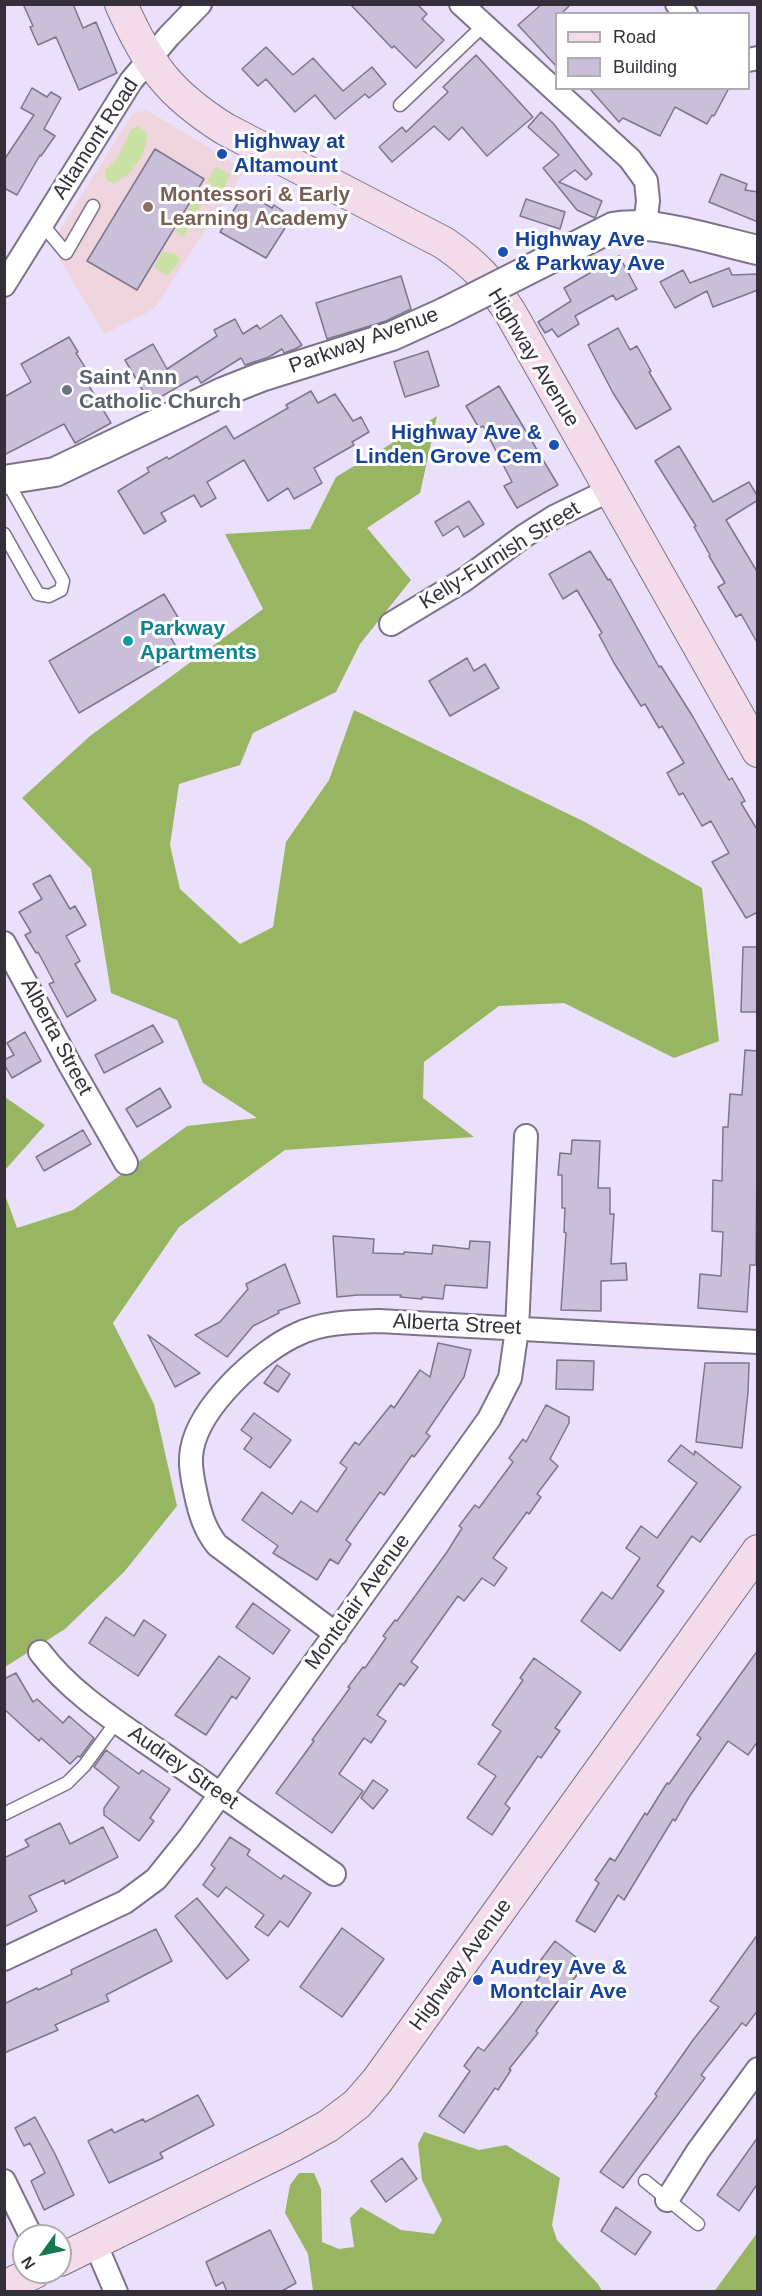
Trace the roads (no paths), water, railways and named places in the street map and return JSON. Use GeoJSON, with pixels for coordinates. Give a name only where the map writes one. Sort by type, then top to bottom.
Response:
{"type":"FeatureCollection","features":[{"type":"Feature","properties":{"kind":"main road","name":"Highway Avenue"},"geometry":{"type":"LineString","coordinates":[[121,4],[133,31],[171,87],[201,113],[235,134],[444,243],[471,262],[482,273],[510,312],[758,751]]}},
{"type":"Feature","properties":{"kind":"main road","name":"Highway Avenue"},"geometry":{"type":"LineString","coordinates":[[72,2254],[290,2147],[328,2126],[357,2104],[384,2072],[758,1551]]}},
{"type":"Feature","properties":{"kind":"street","name":"Altamont Road"},"geometry":{"type":"LineString","coordinates":[[4,285],[125,90],[150,58],[200,4]]}},
{"type":"Feature","properties":{"kind":"street"},"geometry":{"type":"LineString","coordinates":[[461,4],[630,159],[646,181],[648,201],[645,225]]}},
{"type":"Feature","properties":{"kind":"street","name":"Parkway Avenue"},"geometry":{"type":"LineString","coordinates":[[5,480],[55,472],[223,392],[261,377],[392,336],[445,312],[613,227],[645,225],[758,250]]}},
{"type":"Feature","properties":{"kind":"street","name":"Kelly-Furnish Street"},"geometry":{"type":"LineString","coordinates":[[391,624],[464,580],[554,517],[610,490]]}},
{"type":"Feature","properties":{"kind":"street","name":"Alberta Street"},"geometry":{"type":"LineString","coordinates":[[4,943],[69,1065],[126,1163]]}},
{"type":"Feature","properties":{"kind":"street","name":"Montclair Avenue"},"geometry":{"type":"LineString","coordinates":[[4,1959],[124,1902],[156,1879],[221,1794],[489,1419],[510,1378],[517,1329],[526,1136]]}},
{"type":"Feature","properties":{"kind":"street","name":"Alberta Street"},"geometry":{"type":"LineString","coordinates":[[336,1634],[217,1545],[206,1532],[198,1503],[191,1468],[192,1449],[198,1430],[218,1399],[261,1356],[298,1334],[322,1326],[379,1321],[758,1342]]}},
{"type":"Feature","properties":{"kind":"street","name":"Audrey Street"},"geometry":{"type":"LineString","coordinates":[[40,1652],[68,1683],[117,1720],[334,1874]]}},
{"type":"Feature","properties":{"kind":"street"},"geometry":{"type":"LineString","coordinates":[[668,2199],[698,2151],[758,2069]]}},
{"type":"Feature","properties":{"kind":"street"},"geometry":{"type":"LineString","coordinates":[[4,2181],[25,2224]]}},
{"type":"Feature","properties":{"kind":"street"},"geometry":{"type":"LineString","coordinates":[[94,2243],[116,2292]]}},
{"type":"Feature","properties":{"kind":"lane"},"geometry":{"type":"LineString","coordinates":[[400,105],[484,25]]}},
{"type":"Feature","properties":{"kind":"lane"},"geometry":{"type":"LineString","coordinates":[[42,224],[66,253],[93,206]]}},
{"type":"Feature","properties":{"kind":"lane"},"geometry":{"type":"LineString","coordinates":[[4,534],[38,594],[49,596],[61,590],[63,581],[5,480]]}},
{"type":"Feature","properties":{"kind":"lane"},"geometry":{"type":"LineString","coordinates":[[4,1814],[67,1783],[84,1766],[117,1720]]}},
{"type":"Feature","properties":{"kind":"lane"},"geometry":{"type":"LineString","coordinates":[[645,2181],[698,2224]]}},
{"type":"Feature","properties":{"kind":"place","name":"Highway at Altamount"},"geometry":{"type":"Point","coordinates":[222,154]}},
{"type":"Feature","properties":{"kind":"place","name":"Montessori & Early Learning Academy"},"geometry":{"type":"Point","coordinates":[148,207]}},
{"type":"Feature","properties":{"kind":"place","name":"Highway Ave & Parkway Ave"},"geometry":{"type":"Point","coordinates":[503,252]}},
{"type":"Feature","properties":{"kind":"place","name":"Saint Ann Catholic Church"},"geometry":{"type":"Point","coordinates":[67,390]}},
{"type":"Feature","properties":{"kind":"place","name":"Highway Ave & Linden Grove Cem"},"geometry":{"type":"Point","coordinates":[554,445]}},
{"type":"Feature","properties":{"kind":"place","name":"Parkway Apartments"},"geometry":{"type":"Point","coordinates":[128,641]}},
{"type":"Feature","properties":{"kind":"place","name":"Audrey Ave & Montclair Ave"},"geometry":{"type":"Point","coordinates":[478,1980]}}]}
